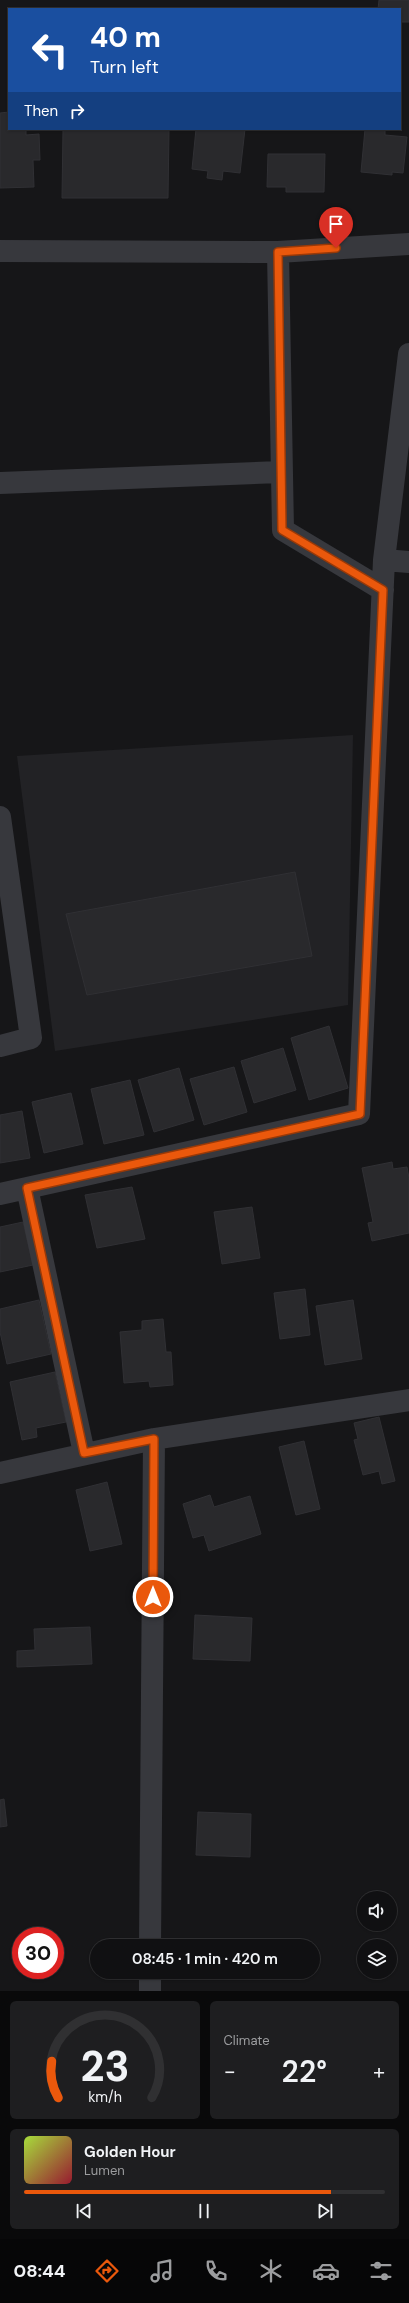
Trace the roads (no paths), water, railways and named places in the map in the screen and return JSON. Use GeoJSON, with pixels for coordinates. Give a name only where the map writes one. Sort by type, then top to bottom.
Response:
{"type":"FeatureCollection","features":[{"type":"Feature","properties":{"kind":"street"},"geometry":{"type":"LineString","coordinates":[[0,252],[278,252],[409,244]]}},
{"type":"Feature","properties":{"kind":"street"},"geometry":{"type":"LineString","coordinates":[[278,252],[282,530],[383,590]]}},
{"type":"Feature","properties":{"kind":"street"},"geometry":{"type":"LineString","coordinates":[[0,1194],[360,1114],[384,560],[409,354]]}},
{"type":"Feature","properties":{"kind":"street"},"geometry":{"type":"LineString","coordinates":[[0,483],[280,472]]}},
{"type":"Feature","properties":{"kind":"street"},"geometry":{"type":"LineString","coordinates":[[384,560],[409,562]]}},
{"type":"Feature","properties":{"kind":"street"},"geometry":{"type":"LineString","coordinates":[[0,818],[31,1038],[0,1046]]}},
{"type":"Feature","properties":{"kind":"street"},"geometry":{"type":"LineString","coordinates":[[27,1188],[84,1453]]}},
{"type":"Feature","properties":{"kind":"street"},"geometry":{"type":"LineString","coordinates":[[0,1473],[84,1453],[154,1439],[409,1400]]}},
{"type":"Feature","properties":{"kind":"street"},"geometry":{"type":"LineString","coordinates":[[150,1939],[154,1439]]}},
{"type":"Feature","properties":{"kind":"street"},"geometry":{"type":"LineString","coordinates":[[150,1979],[150,1991]]}}]}
